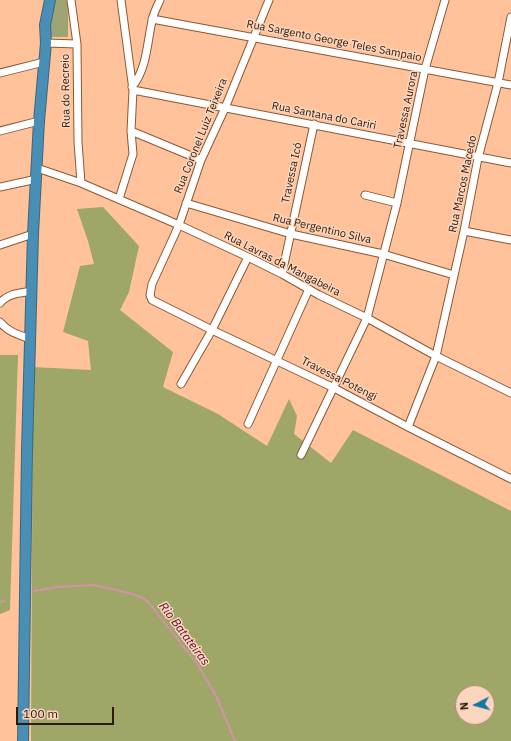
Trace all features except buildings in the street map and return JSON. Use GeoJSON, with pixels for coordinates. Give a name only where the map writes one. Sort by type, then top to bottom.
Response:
{"type":"FeatureCollection","features":[{"type":"Feature","properties":{"kind":"highway"},"geometry":{"type":"LineString","coordinates":[[23,741],[27,450],[33,234],[39,121],[46,43],[45,25],[50,0]]}},
{"type":"Feature","properties":{"kind":"street","name":"Rua do Recreio"},"geometry":{"type":"LineString","coordinates":[[71,0],[77,44],[78,142],[81,182]]}},
{"type":"Feature","properties":{"kind":"street"},"geometry":{"type":"LineString","coordinates":[[119,199],[133,154],[131,131],[132,89],[120,0]]}},
{"type":"Feature","properties":{"kind":"street"},"geometry":{"type":"LineString","coordinates":[[132,89],[139,79],[152,19],[160,0]]}},
{"type":"Feature","properties":{"kind":"street","name":"Rua Coronel Luiz Teixeira"},"geometry":{"type":"LineString","coordinates":[[155,302],[152,300],[150,295],[152,284],[179,225],[201,160],[225,108],[269,0]]}},
{"type":"Feature","properties":{"kind":"street","name":"Travessa Aurora"},"geometry":{"type":"LineString","coordinates":[[301,455],[367,318],[397,203],[425,69],[445,0]]}},
{"type":"Feature","properties":{"kind":"street","name":"Rua Marcos Macedo"},"geometry":{"type":"LineString","coordinates":[[408,427],[436,356],[464,231],[478,158],[498,83],[511,17]]}},
{"type":"Feature","properties":{"kind":"street","name":"Rua Sargento George Teles Sampaio"},"geometry":{"type":"LineString","coordinates":[[152,19],[511,85]]}},
{"type":"Feature","properties":{"kind":"street"},"geometry":{"type":"LineString","coordinates":[[46,43],[77,44]]}},
{"type":"Feature","properties":{"kind":"street"},"geometry":{"type":"LineString","coordinates":[[0,73],[44,62]]}},
{"type":"Feature","properties":{"kind":"street","name":"Rua Santana do Cariri"},"geometry":{"type":"LineString","coordinates":[[132,89],[314,124],[478,158],[511,163]]}},
{"type":"Feature","properties":{"kind":"street"},"geometry":{"type":"LineString","coordinates":[[0,130],[39,121]]}},
{"type":"Feature","properties":{"kind":"street","name":"Travessa Icó"},"geometry":{"type":"LineString","coordinates":[[282,274],[314,124]]}},
{"type":"Feature","properties":{"kind":"street"},"geometry":{"type":"LineString","coordinates":[[131,131],[201,160]]}},
{"type":"Feature","properties":{"kind":"street","name":"Rua Lavras da Mangabeira"},"geometry":{"type":"LineString","coordinates":[[37,168],[81,182],[248,257],[367,318],[436,356],[511,393]]}},
{"type":"Feature","properties":{"kind":"street"},"geometry":{"type":"LineString","coordinates":[[0,187],[36,179]]}},
{"type":"Feature","properties":{"kind":"street"},"geometry":{"type":"LineString","coordinates":[[365,195],[397,203]]}},
{"type":"Feature","properties":{"kind":"street","name":"Rua Pergentino Silva"},"geometry":{"type":"LineString","coordinates":[[186,203],[291,234],[383,254],[454,276]]}},
{"type":"Feature","properties":{"kind":"street"},"geometry":{"type":"LineString","coordinates":[[464,231],[511,240]]}},
{"type":"Feature","properties":{"kind":"street"},"geometry":{"type":"LineString","coordinates":[[0,245],[33,234]]}},
{"type":"Feature","properties":{"kind":"street"},"geometry":{"type":"LineString","coordinates":[[181,384],[212,330],[248,257]]}},
{"type":"Feature","properties":{"kind":"street"},"geometry":{"type":"LineString","coordinates":[[248,424],[309,289]]}},
{"type":"Feature","properties":{"kind":"street"},"geometry":{"type":"LineString","coordinates":[[0,303],[3,299],[11,295],[32,291]]}},
{"type":"Feature","properties":{"kind":"street","name":"Travessa Potengi"},"geometry":{"type":"LineString","coordinates":[[155,302],[334,388],[511,479]]}},
{"type":"Feature","properties":{"kind":"street"},"geometry":{"type":"LineString","coordinates":[[0,322],[4,328],[11,332],[30,339]]}},
{"type":"Feature","properties":{"kind":"green space"},"geometry":{"type":"Polygon","coordinates":[[[55,0],[68,0],[68,37],[49,37],[55,0]]]}},
{"type":"Feature","properties":{"kind":"green space"},"geometry":{"type":"Polygon","coordinates":[[[103,207],[139,246],[129,292],[120,310],[173,352],[163,387],[218,414],[267,446],[289,399],[297,416],[294,434],[331,463],[353,430],[511,511],[511,741],[31,741],[33,367],[91,370],[88,341],[63,332],[80,266],[94,264],[77,209],[103,207]]]}},
{"type":"Feature","properties":{"kind":"green space"},"geometry":{"type":"Polygon","coordinates":[[[0,355],[18,355],[10,610],[0,614],[0,355]]]}},
{"type":"Feature","properties":{"kind":"waterway","name":"Rio Batateiras"},"geometry":{"type":"LineString","coordinates":[[34,591],[57,587],[94,585],[129,593],[143,598],[149,603],[198,665],[216,696],[235,741]]}},
{"type":"Feature","properties":{"kind":"waterway","name":"Rio Batateiras"},"geometry":{"type":"LineString","coordinates":[[0,602],[4,601]]}}]}
